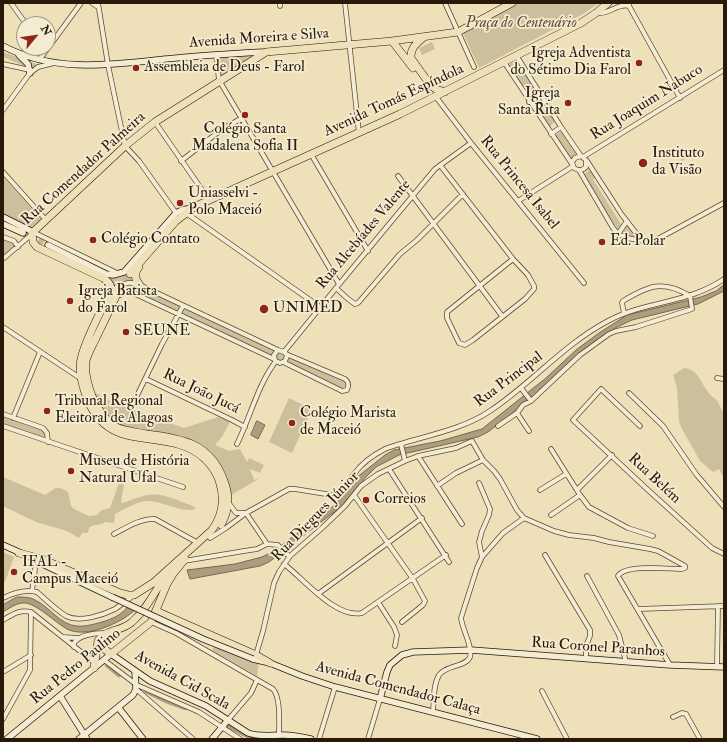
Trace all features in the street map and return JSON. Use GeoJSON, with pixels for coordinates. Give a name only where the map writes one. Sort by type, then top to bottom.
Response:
{"type":"FeatureCollection","features":[{"type":"Feature","properties":{"kind":"highway","name":"Avenida Moreira e Silva"},"geometry":{"type":"LineString","coordinates":[[266,52],[392,42],[458,32],[512,3]]}},
{"type":"Feature","properties":{"kind":"highway","name":"Avenida Tomás Espíndola"},"geometry":{"type":"LineString","coordinates":[[170,227],[194,207],[436,97],[516,55],[568,30],[596,13],[608,3]]}},
{"type":"Feature","properties":{"kind":"highway"},"geometry":{"type":"LineString","coordinates":[[402,53],[407,53],[413,49],[425,37]]}},
{"type":"Feature","properties":{"kind":"highway"},"geometry":{"type":"LineString","coordinates":[[392,42],[428,88],[430,93],[429,100]]}},
{"type":"Feature","properties":{"kind":"highway"},"geometry":{"type":"LineString","coordinates":[[413,49],[411,54],[413,63],[436,90],[445,92]]}},
{"type":"Feature","properties":{"kind":"highway","name":"Rua Comendador Palmeira"},"geometry":{"type":"LineString","coordinates":[[33,233],[125,146],[155,122],[219,80],[266,52]]}},
{"type":"Feature","properties":{"kind":"highway"},"geometry":{"type":"LineString","coordinates":[[124,273],[170,227]]}},
{"type":"Feature","properties":{"kind":"highway"},"geometry":{"type":"LineString","coordinates":[[142,286],[136,280],[136,272],[166,237],[170,227]]}},
{"type":"Feature","properties":{"kind":"highway"},"geometry":{"type":"LineString","coordinates":[[33,233],[33,242],[37,247],[103,278],[110,283],[116,293]]}},
{"type":"Feature","properties":{"kind":"highway"},"geometry":{"type":"LineString","coordinates":[[97,320],[103,314],[114,292],[119,286]]}},
{"type":"Feature","properties":{"kind":"highway"},"geometry":{"type":"LineString","coordinates":[[19,553],[42,559],[120,594],[134,595],[153,583],[212,530],[222,511],[222,490],[219,479],[213,469],[199,454],[186,446],[171,442],[140,439],[121,434],[108,427],[91,408],[80,378],[82,355],[97,320],[116,293]]}},
{"type":"Feature","properties":{"kind":"highway"},"geometry":{"type":"LineString","coordinates":[[116,293],[89,365],[89,379],[94,402],[104,417],[121,429],[178,438],[188,441],[201,449],[214,461],[223,476],[228,501]]}},
{"type":"Feature","properties":{"kind":"highway","name":"Rua Pedro Paulino"},"geometry":{"type":"LineString","coordinates":[[111,654],[151,622],[167,584],[183,561],[210,538],[222,523],[226,514],[228,501]]}},
{"type":"Feature","properties":{"kind":"highway"},"geometry":{"type":"LineString","coordinates":[[94,666],[98,641],[104,633],[122,629],[138,617],[146,607],[171,566]]}},
{"type":"Feature","properties":{"kind":"highway"},"geometry":{"type":"LineString","coordinates":[[156,611],[181,621],[270,663]]}},
{"type":"Feature","properties":{"kind":"highway"},"geometry":{"type":"LineString","coordinates":[[98,641],[103,648],[111,654]]}},
{"type":"Feature","properties":{"kind":"main road","name":"Avenida Moreira e Silva"},"geometry":{"type":"LineString","coordinates":[[3,46],[16,53]]}},
{"type":"Feature","properties":{"kind":"main road","name":"Avenida Moreira e Silva"},"geometry":{"type":"LineString","coordinates":[[26,56],[54,63],[80,66],[266,52]]}},
{"type":"Feature","properties":{"kind":"main road"},"geometry":{"type":"LineString","coordinates":[[20,56],[27,62],[30,71]]}},
{"type":"Feature","properties":{"kind":"main road"},"geometry":{"type":"LineString","coordinates":[[48,245],[106,274],[124,273],[176,213],[194,207]]}},
{"type":"Feature","properties":{"kind":"main road"},"geometry":{"type":"LineString","coordinates":[[3,217],[33,233]]}},
{"type":"Feature","properties":{"kind":"main road"},"geometry":{"type":"LineString","coordinates":[[3,224],[23,233]]}},
{"type":"Feature","properties":{"kind":"main road"},"geometry":{"type":"LineString","coordinates":[[3,227],[10,228]]}},
{"type":"Feature","properties":{"kind":"main road"},"geometry":{"type":"LineString","coordinates":[[3,545],[203,639],[255,657]]}},
{"type":"Feature","properties":{"kind":"main road","name":"Rua Coronel Paranhos"},"geometry":{"type":"LineString","coordinates":[[378,698],[390,666],[402,655],[413,652],[471,650],[670,665],[724,667]]}},
{"type":"Feature","properties":{"kind":"main road","name":"Rua Pedro Paulino"},"geometry":{"type":"LineString","coordinates":[[7,739],[94,666],[111,654]]}},
{"type":"Feature","properties":{"kind":"main road","name":"Avenida Cid Scala"},"geometry":{"type":"LineString","coordinates":[[111,654],[135,672],[154,683],[206,706],[253,735],[300,736],[311,739]]}},
{"type":"Feature","properties":{"kind":"main road","name":"Avenida Comendador Calaça"},"geometry":{"type":"LineString","coordinates":[[270,663],[335,687],[537,739]]}},
{"type":"Feature","properties":{"kind":"main road"},"geometry":{"type":"LineString","coordinates":[[79,739],[86,737],[133,695],[136,687],[135,672]]}},
{"type":"Feature","properties":{"kind":"main road"},"geometry":{"type":"LineString","coordinates":[[60,696],[86,737]]}},
{"type":"Feature","properties":{"kind":"main road"},"geometry":{"type":"LineString","coordinates":[[118,707],[143,739]]}},
{"type":"Feature","properties":{"kind":"main road"},"geometry":{"type":"LineString","coordinates":[[212,739],[228,720]]}},
{"type":"Feature","properties":{"kind":"street"},"geometry":{"type":"LineString","coordinates":[[11,3],[20,16]]}},
{"type":"Feature","properties":{"kind":"street"},"geometry":{"type":"LineString","coordinates":[[56,36],[81,3]]}},
{"type":"Feature","properties":{"kind":"street"},"geometry":{"type":"LineString","coordinates":[[92,3],[98,5],[108,65],[125,146],[139,161],[176,213]]}},
{"type":"Feature","properties":{"kind":"street"},"geometry":{"type":"LineString","coordinates":[[345,3],[359,133]]}},
{"type":"Feature","properties":{"kind":"street"},"geometry":{"type":"LineString","coordinates":[[445,3],[474,67]]}},
{"type":"Feature","properties":{"kind":"street"},"geometry":{"type":"LineString","coordinates":[[596,13],[601,14],[629,4],[680,98]]}},
{"type":"Feature","properties":{"kind":"street"},"geometry":{"type":"LineString","coordinates":[[216,55],[219,80],[337,286],[348,300],[355,304],[358,303],[400,254],[463,194]]}},
{"type":"Feature","properties":{"kind":"street"},"geometry":{"type":"LineString","coordinates":[[516,55],[561,127],[640,240]]}},
{"type":"Feature","properties":{"kind":"street"},"geometry":{"type":"LineString","coordinates":[[40,60],[42,56]]}},
{"type":"Feature","properties":{"kind":"street"},"geometry":{"type":"LineString","coordinates":[[504,62],[529,102],[618,234],[627,238],[648,242],[654,241],[724,203]]}},
{"type":"Feature","properties":{"kind":"street"},"geometry":{"type":"LineString","coordinates":[[3,110],[30,71],[38,67],[54,63]]}},
{"type":"Feature","properties":{"kind":"street"},"geometry":{"type":"LineString","coordinates":[[3,64],[30,71]]}},
{"type":"Feature","properties":{"kind":"street","name":"Rua Joaquim Nabuco"},"geometry":{"type":"LineString","coordinates":[[583,158],[724,70]]}},
{"type":"Feature","properties":{"kind":"street"},"geometry":{"type":"LineString","coordinates":[[529,102],[539,94]]}},
{"type":"Feature","properties":{"kind":"street","name":"Rua Princesa Isabel"},"geometry":{"type":"LineString","coordinates":[[436,97],[471,143],[584,283]]}},
{"type":"Feature","properties":{"kind":"street"},"geometry":{"type":"LineString","coordinates":[[181,161],[221,130],[242,118]]}},
{"type":"Feature","properties":{"kind":"street"},"geometry":{"type":"LineString","coordinates":[[155,122],[209,200]]}},
{"type":"Feature","properties":{"kind":"street"},"geometry":{"type":"LineString","coordinates":[[551,134],[561,127]]}},
{"type":"Feature","properties":{"kind":"street","name":"Rua Alcebíades Valente"},"geometry":{"type":"LineString","coordinates":[[285,353],[337,286],[440,165],[471,143]]}},
{"type":"Feature","properties":{"kind":"street"},"geometry":{"type":"LineString","coordinates":[[311,154],[368,251]]}},
{"type":"Feature","properties":{"kind":"street"},"geometry":{"type":"LineString","coordinates":[[574,167],[575,158],[583,158]]}},
{"type":"Feature","properties":{"kind":"street"},"geometry":{"type":"LineString","coordinates":[[518,201],[567,170],[574,167],[583,170],[586,167],[583,158]]}},
{"type":"Feature","properties":{"kind":"street"},"geometry":{"type":"LineString","coordinates":[[440,165],[513,259],[528,275],[534,286],[530,294],[525,299],[473,340],[464,345],[458,343],[447,318],[447,313],[513,259]]}},
{"type":"Feature","properties":{"kind":"street"},"geometry":{"type":"LineString","coordinates":[[3,172],[46,220]]}},
{"type":"Feature","properties":{"kind":"street"},"geometry":{"type":"LineString","coordinates":[[398,176],[502,316]]}},
{"type":"Feature","properties":{"kind":"street"},"geometry":{"type":"LineString","coordinates":[[186,213],[320,307]]}},
{"type":"Feature","properties":{"kind":"street"},"geometry":{"type":"LineString","coordinates":[[618,234],[627,222]]}},
{"type":"Feature","properties":{"kind":"street"},"geometry":{"type":"LineString","coordinates":[[33,233],[124,273]]}},
{"type":"Feature","properties":{"kind":"street","name":"Rua Comendador Palmeira"},"geometry":{"type":"LineString","coordinates":[[3,259],[33,233]]}},
{"type":"Feature","properties":{"kind":"street"},"geometry":{"type":"LineString","coordinates":[[3,237],[14,241],[18,247]]}},
{"type":"Feature","properties":{"kind":"street","name":"Rua Principal"},"geometry":{"type":"LineString","coordinates":[[210,538],[246,513],[290,489],[338,495],[366,461],[383,450],[440,433],[489,412],[521,388],[579,339],[609,320],[624,313],[650,305],[690,297],[712,287],[724,279]]}},
{"type":"Feature","properties":{"kind":"street"},"geometry":{"type":"LineString","coordinates":[[116,293],[128,291],[140,296],[280,363],[283,362],[342,391],[347,390],[348,382],[345,379],[278,350],[142,286],[132,282],[119,286]]}},
{"type":"Feature","properties":{"kind":"street"},"geometry":{"type":"LineString","coordinates":[[498,426],[517,413],[580,356],[609,334],[636,327],[692,308],[690,297],[680,290],[668,285],[635,293],[623,301],[624,313]]}},
{"type":"Feature","properties":{"kind":"street"},"geometry":{"type":"LineString","coordinates":[[140,296],[142,286]]}},
{"type":"Feature","properties":{"kind":"street"},"geometry":{"type":"LineString","coordinates":[[170,311],[176,302]]}},
{"type":"Feature","properties":{"kind":"street"},"geometry":{"type":"LineString","coordinates":[[131,408],[162,344],[183,306]]}},
{"type":"Feature","properties":{"kind":"street"},"geometry":{"type":"LineString","coordinates":[[206,316],[209,311]]}},
{"type":"Feature","properties":{"kind":"street"},"geometry":{"type":"LineString","coordinates":[[3,327],[80,378]]}},
{"type":"Feature","properties":{"kind":"street"},"geometry":{"type":"LineString","coordinates":[[237,444],[258,394],[275,360],[274,356],[278,350]]}},
{"type":"Feature","properties":{"kind":"street"},"geometry":{"type":"LineString","coordinates":[[14,418],[40,352]]}},
{"type":"Feature","properties":{"kind":"street"},"geometry":{"type":"LineString","coordinates":[[283,362],[286,359],[285,353]]}},
{"type":"Feature","properties":{"kind":"street"},"geometry":{"type":"LineString","coordinates":[[717,378],[724,379]]}},
{"type":"Feature","properties":{"kind":"street","name":"Rua João Jucá"},"geometry":{"type":"LineString","coordinates":[[146,379],[245,427]]}},
{"type":"Feature","properties":{"kind":"street"},"geometry":{"type":"LineString","coordinates":[[521,388],[531,401]]}},
{"type":"Feature","properties":{"kind":"street","name":"Rua Belém"},"geometry":{"type":"LineString","coordinates":[[640,426],[601,389],[573,420],[712,548],[723,553]]}},
{"type":"Feature","properties":{"kind":"street"},"geometry":{"type":"LineString","coordinates":[[629,393],[663,426],[696,474],[724,507]]}},
{"type":"Feature","properties":{"kind":"street"},"geometry":{"type":"LineString","coordinates":[[517,413],[529,431]]}},
{"type":"Feature","properties":{"kind":"street"},"geometry":{"type":"LineString","coordinates":[[3,414],[45,430],[47,433],[48,442]]}},
{"type":"Feature","properties":{"kind":"street"},"geometry":{"type":"LineString","coordinates":[[3,426],[183,487]]}},
{"type":"Feature","properties":{"kind":"street","name":"Rua Diegues Júnior"},"geometry":{"type":"LineString","coordinates":[[255,657],[263,631],[274,583],[284,564],[290,556],[322,528],[361,486],[378,474],[405,461],[418,456],[456,448],[472,441],[483,460]]}},
{"type":"Feature","properties":{"kind":"street"},"geometry":{"type":"LineString","coordinates":[[402,445],[405,461]]}},
{"type":"Feature","properties":{"kind":"street"},"geometry":{"type":"LineString","coordinates":[[551,449],[589,507],[628,528],[653,536]]}},
{"type":"Feature","properties":{"kind":"street"},"geometry":{"type":"LineString","coordinates":[[577,490],[612,455]]}},
{"type":"Feature","properties":{"kind":"street"},"geometry":{"type":"LineString","coordinates":[[418,456],[462,524]]}},
{"type":"Feature","properties":{"kind":"street"},"geometry":{"type":"LineString","coordinates":[[437,486],[465,468],[483,460],[494,470],[510,501],[524,518],[554,531],[658,551],[685,566],[684,569],[637,568],[619,574],[619,579],[670,665]]}},
{"type":"Feature","properties":{"kind":"street"},"geometry":{"type":"LineString","coordinates":[[389,469],[450,562]]}},
{"type":"Feature","properties":{"kind":"street"},"geometry":{"type":"LineString","coordinates":[[540,490],[566,474]]}},
{"type":"Feature","properties":{"kind":"street"},"geometry":{"type":"LineString","coordinates":[[479,483],[486,498],[490,512],[479,542],[482,557]]}},
{"type":"Feature","properties":{"kind":"street"},"geometry":{"type":"LineString","coordinates":[[354,495],[413,579],[425,601],[423,605],[402,622]]}},
{"type":"Feature","properties":{"kind":"street"},"geometry":{"type":"LineString","coordinates":[[551,515],[580,495]]}},
{"type":"Feature","properties":{"kind":"street"},"geometry":{"type":"LineString","coordinates":[[228,501],[236,513],[246,513],[267,544]]}},
{"type":"Feature","properties":{"kind":"street"},"geometry":{"type":"LineString","coordinates":[[114,534],[148,518],[155,519],[198,543]]}},
{"type":"Feature","properties":{"kind":"street"},"geometry":{"type":"LineString","coordinates":[[318,594],[422,518]]}},
{"type":"Feature","properties":{"kind":"street"},"geometry":{"type":"LineString","coordinates":[[433,712],[435,688],[440,674],[447,668],[465,662],[469,658],[471,650],[461,624],[461,618],[482,557],[503,533],[524,518]]}},
{"type":"Feature","properties":{"kind":"street"},"geometry":{"type":"LineString","coordinates":[[183,561],[244,552],[257,549],[267,544],[278,545],[290,556]]}},
{"type":"Feature","properties":{"kind":"street"},"geometry":{"type":"LineString","coordinates":[[546,555],[590,630],[590,636],[586,646],[586,659]]}},
{"type":"Feature","properties":{"kind":"street"},"geometry":{"type":"LineString","coordinates":[[284,564],[336,608],[359,614],[446,556]]}},
{"type":"Feature","properties":{"kind":"street"},"geometry":{"type":"LineString","coordinates":[[32,591],[35,569]]}},
{"type":"Feature","properties":{"kind":"street"},"geometry":{"type":"LineString","coordinates":[[588,576],[620,635],[626,662]]}},
{"type":"Feature","properties":{"kind":"street"},"geometry":{"type":"LineString","coordinates":[[3,598],[12,594],[32,591],[37,592],[66,616],[79,619],[109,612],[134,595]]}},
{"type":"Feature","properties":{"kind":"street"},"geometry":{"type":"LineString","coordinates":[[378,602],[394,627],[397,635],[395,646]]}},
{"type":"Feature","properties":{"kind":"street"},"geometry":{"type":"LineString","coordinates":[[717,667],[718,606]]}},
{"type":"Feature","properties":{"kind":"street"},"geometry":{"type":"LineString","coordinates":[[638,609],[724,606]]}},
{"type":"Feature","properties":{"kind":"street"},"geometry":{"type":"LineString","coordinates":[[3,620],[20,611],[24,610],[31,612],[63,637],[94,666]]}},
{"type":"Feature","properties":{"kind":"street"},"geometry":{"type":"LineString","coordinates":[[3,719],[30,670],[31,612]]}},
{"type":"Feature","properties":{"kind":"street"},"geometry":{"type":"LineString","coordinates":[[176,633],[181,621]]}},
{"type":"Feature","properties":{"kind":"street"},"geometry":{"type":"LineString","coordinates":[[151,622],[176,633],[271,687],[276,693],[279,735]]}},
{"type":"Feature","properties":{"kind":"street"},"geometry":{"type":"LineString","coordinates":[[74,647],[75,640],[98,633],[104,633]]}},
{"type":"Feature","properties":{"kind":"street"},"geometry":{"type":"LineString","coordinates":[[63,637],[80,638]]}},
{"type":"Feature","properties":{"kind":"street"},"geometry":{"type":"LineString","coordinates":[[3,672],[31,655]]}},
{"type":"Feature","properties":{"kind":"street","name":"Avenida Cid Scala"},"geometry":{"type":"LineString","coordinates":[[104,660],[136,687],[199,712],[240,739]]}},
{"type":"Feature","properties":{"kind":"street"},"geometry":{"type":"LineString","coordinates":[[228,720],[251,694],[257,680]]}},
{"type":"Feature","properties":{"kind":"street"},"geometry":{"type":"LineString","coordinates":[[136,687],[193,739]]}},
{"type":"Feature","properties":{"kind":"street"},"geometry":{"type":"LineString","coordinates":[[319,739],[335,687]]}},
{"type":"Feature","properties":{"kind":"street"},"geometry":{"type":"LineString","coordinates":[[542,691],[567,739]]}},
{"type":"Feature","properties":{"kind":"street"},"geometry":{"type":"LineString","coordinates":[[368,739],[378,698]]}},
{"type":"Feature","properties":{"kind":"street"},"geometry":{"type":"LineString","coordinates":[[673,717],[682,713],[686,714],[700,739]]}},
{"type":"Feature","properties":{"kind":"green space","name":"Praça do Centenário"},"geometry":{"type":"Polygon","coordinates":[[[518,3],[599,3],[583,14],[479,68],[463,33],[518,3]]]}},
{"type":"Feature","properties":{"kind":"green space"},"geometry":{"type":"Polygon","coordinates":[[[432,42],[435,49],[422,55],[419,48],[432,42]]]}},
{"type":"Feature","properties":{"kind":"green space"},"geometry":{"type":"Polygon","coordinates":[[[3,52],[42,66],[28,74],[27,67],[3,57],[3,52]]]}},
{"type":"Feature","properties":{"kind":"green space"},"geometry":{"type":"Polygon","coordinates":[[[259,53],[220,78],[216,55],[259,53]]]}},
{"type":"Feature","properties":{"kind":"green space"},"geometry":{"type":"Polygon","coordinates":[[[517,60],[536,90],[530,97],[527,95],[508,65],[517,60]]]}},
{"type":"Feature","properties":{"kind":"green space"},"geometry":{"type":"Polygon","coordinates":[[[541,99],[555,121],[549,128],[533,104],[541,99]]]}},
{"type":"Feature","properties":{"kind":"green space"},"geometry":{"type":"Polygon","coordinates":[[[562,131],[578,153],[571,160],[554,136],[562,131]]]}},
{"type":"Feature","properties":{"kind":"green space"},"geometry":{"type":"Polygon","coordinates":[[[690,148],[694,154],[682,161],[679,154],[690,148]]]}},
{"type":"Feature","properties":{"kind":"green space"},"geometry":{"type":"Polygon","coordinates":[[[591,169],[596,177],[593,179],[621,224],[625,223],[636,237],[625,236],[619,231],[582,175],[591,169]]]}},
{"type":"Feature","properties":{"kind":"green space"},"geometry":{"type":"Polygon","coordinates":[[[3,177],[41,219],[30,228],[3,216],[3,177]]]}},
{"type":"Feature","properties":{"kind":"green space"},"geometry":{"type":"Polygon","coordinates":[[[3,237],[14,241],[16,246],[3,257],[3,237]]]}},
{"type":"Feature","properties":{"kind":"green space"},"geometry":{"type":"Polygon","coordinates":[[[128,271],[133,275],[135,282],[113,289],[106,276],[116,277],[128,271]]]}},
{"type":"Feature","properties":{"kind":"green space"},"geometry":{"type":"Polygon","coordinates":[[[146,287],[345,379],[347,386],[342,389],[141,295],[146,287]]]}},
{"type":"Feature","properties":{"kind":"green space"},"geometry":{"type":"Polygon","coordinates":[[[684,368],[697,374],[724,413],[724,479],[719,469],[713,472],[700,461],[681,427],[679,421],[677,388],[673,375],[684,368]]]}},
{"type":"Feature","properties":{"kind":"green space"},"geometry":{"type":"Polygon","coordinates":[[[89,389],[112,402],[184,428],[218,417],[231,420],[222,437],[215,445],[229,451],[240,449],[247,462],[249,458],[264,465],[260,473],[250,469],[254,480],[260,478],[228,497],[208,455],[129,431],[104,417],[89,389]]]}},
{"type":"Feature","properties":{"kind":"green space"},"geometry":{"type":"Polygon","coordinates":[[[289,398],[312,409],[292,453],[269,442],[289,398]]]}},
{"type":"Feature","properties":{"kind":"green space"},"geometry":{"type":"Polygon","coordinates":[[[3,415],[42,428],[46,433],[48,441],[3,425],[3,415]]]}},
{"type":"Feature","properties":{"kind":"green space"},"geometry":{"type":"Polygon","coordinates":[[[3,477],[45,495],[55,488],[63,489],[68,492],[71,506],[89,516],[97,515],[102,510],[110,508],[119,483],[124,485],[121,502],[123,503],[144,496],[158,495],[173,498],[193,506],[196,509],[185,510],[153,501],[143,501],[115,514],[114,523],[105,522],[92,526],[90,527],[88,533],[82,533],[79,538],[67,531],[36,522],[3,506],[3,477]]]}},
{"type":"Feature","properties":{"kind":"green space"},"geometry":{"type":"Polygon","coordinates":[[[3,552],[14,557],[5,582],[3,582],[3,552]]]}},
{"type":"Feature","properties":{"kind":"green space"},"geometry":{"type":"Polygon","coordinates":[[[214,647],[259,663],[257,676],[212,650],[214,647]]]}},
{"type":"Feature","properties":{"kind":"shaded area"},"geometry":{"type":"Polygon","coordinates":[[[724,285],[724,291],[698,304],[632,320],[615,328],[533,397],[488,432],[478,437],[399,455],[376,467],[342,506],[269,562],[260,566],[190,579],[187,570],[235,564],[262,557],[274,551],[336,504],[356,478],[385,455],[394,450],[440,441],[482,429],[546,378],[576,350],[627,315],[701,297],[716,291],[724,285]]]}},
{"type":"Feature","properties":{"kind":"shaded area"},"geometry":{"type":"Polygon","coordinates":[[[257,421],[265,425],[258,439],[251,435],[257,421]]]}},
{"type":"Feature","properties":{"kind":"shaded area"},"geometry":{"type":"Polygon","coordinates":[[[17,597],[33,599],[60,619],[71,625],[77,626],[90,625],[109,620],[120,614],[128,606],[135,610],[121,620],[103,628],[93,631],[75,632],[67,629],[31,604],[17,604],[3,612],[3,605],[17,597]]]}},
{"type":"Feature","properties":{"kind":"waterway"},"geometry":{"type":"LineString","coordinates":[[107,665],[119,675]]}},
{"type":"Feature","properties":{"kind":"waterway"},"geometry":{"type":"LineString","coordinates":[[146,691],[185,708]]}},
{"type":"Feature","properties":{"kind":"waterway"},"geometry":{"type":"LineString","coordinates":[[227,726],[250,737],[260,738]]}},
{"type":"Feature","properties":{"kind":"tunnel"},"geometry":{"type":"LineString","coordinates":[[23,233],[48,245]]}},
{"type":"Feature","properties":{"kind":"tunnel"},"geometry":{"type":"LineString","coordinates":[[119,290],[130,274]]}},
{"type":"Feature","properties":{"kind":"place","name":"Igreja Adventista do Sétimo Dia Farol"},"geometry":{"type":"Point","coordinates":[639,63]}},
{"type":"Feature","properties":{"kind":"place","name":"Assembleia de Deus - Farol"},"geometry":{"type":"Point","coordinates":[136,68]}},
{"type":"Feature","properties":{"kind":"place","name":"Igreja Santa Rita"},"geometry":{"type":"Point","coordinates":[568,103]}},
{"type":"Feature","properties":{"kind":"place","name":"Colégio Santa Madalena Sofia II"},"geometry":{"type":"Point","coordinates":[245,115]}},
{"type":"Feature","properties":{"kind":"place","name":"Instituto da Visão"},"geometry":{"type":"Point","coordinates":[643,163]}},
{"type":"Feature","properties":{"kind":"place","name":"Uniasselvi - Polo Maceió"},"geometry":{"type":"Point","coordinates":[180,203]}},
{"type":"Feature","properties":{"kind":"place","name":"Colégio Contato"},"geometry":{"type":"Point","coordinates":[93,240]}},
{"type":"Feature","properties":{"kind":"place","name":"Ed. Polar"},"geometry":{"type":"Point","coordinates":[602,242]}},
{"type":"Feature","properties":{"kind":"place","name":"Igreja Batista do Farol"},"geometry":{"type":"Point","coordinates":[70,301]}},
{"type":"Feature","properties":{"kind":"place","name":"UNIMED"},"geometry":{"type":"Point","coordinates":[264,309]}},
{"type":"Feature","properties":{"kind":"place","name":"SEUNE"},"geometry":{"type":"Point","coordinates":[126,332]}},
{"type":"Feature","properties":{"kind":"place","name":"Tribunal Regional Eleitoral de Alagoas"},"geometry":{"type":"Point","coordinates":[47,411]}},
{"type":"Feature","properties":{"kind":"place","name":"Colégio Marista de Maceió"},"geometry":{"type":"Point","coordinates":[292,423]}},
{"type":"Feature","properties":{"kind":"place","name":"Museu de História Natural Ufal"},"geometry":{"type":"Point","coordinates":[71,471]}},
{"type":"Feature","properties":{"kind":"place","name":"Correios"},"geometry":{"type":"Point","coordinates":[366,500]}},
{"type":"Feature","properties":{"kind":"place","name":"IFAL - Campus Maceió"},"geometry":{"type":"Point","coordinates":[14,572]}}]}
